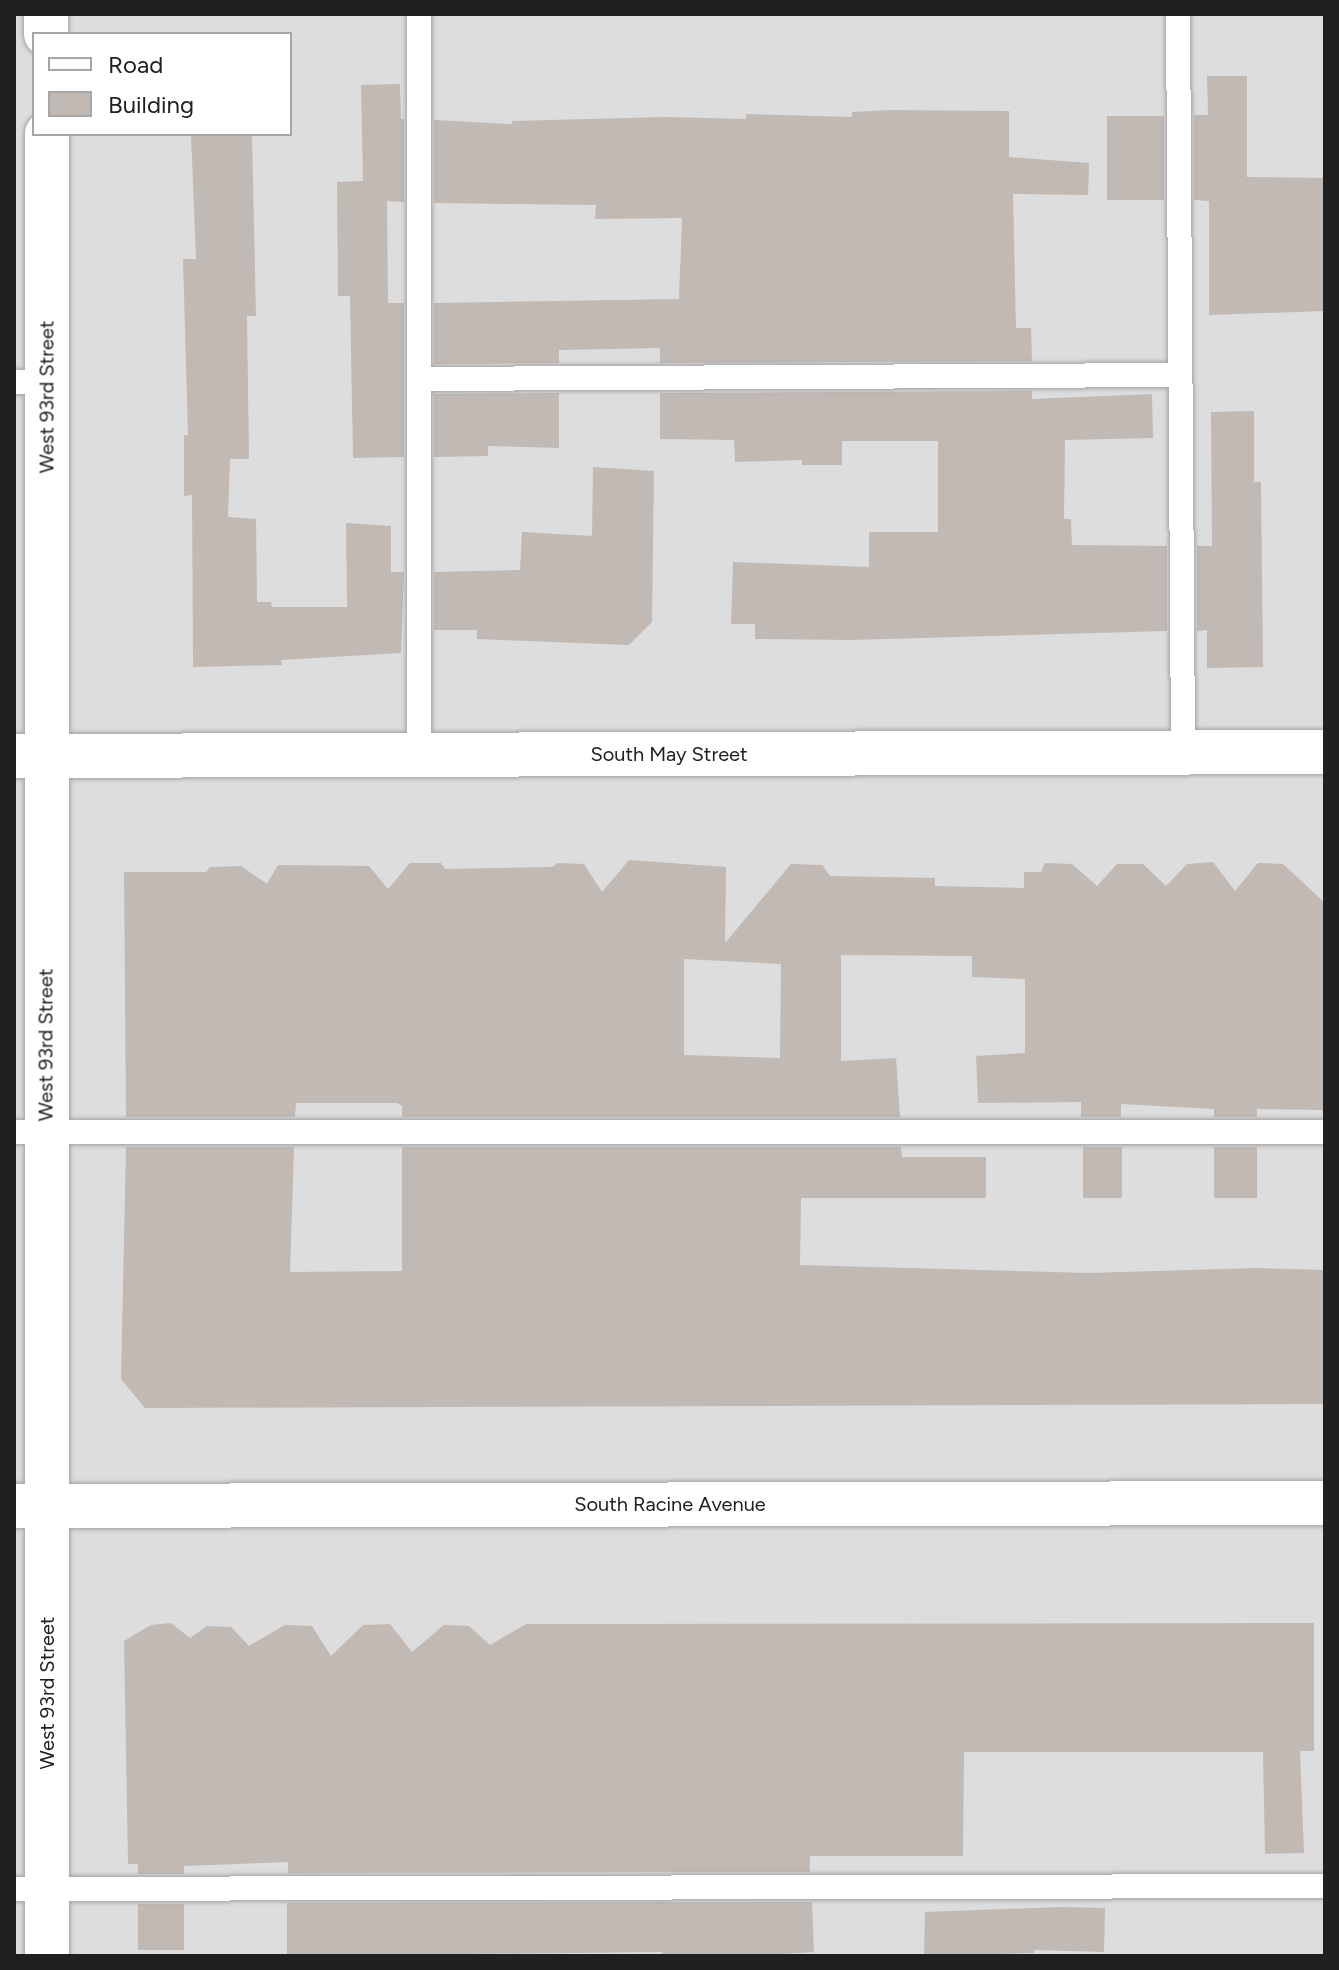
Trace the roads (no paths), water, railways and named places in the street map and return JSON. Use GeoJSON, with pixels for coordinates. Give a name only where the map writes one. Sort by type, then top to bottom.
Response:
{"type":"FeatureCollection","features":[{"type":"Feature","properties":{"kind":"street","name":"West 93rd Street"},"geometry":{"type":"LineString","coordinates":[[47,136],[30,382],[30,1889],[47,1956]]}},
{"type":"Feature","properties":{"kind":"street","name":"South May Street"},"geometry":{"type":"LineString","coordinates":[[30,756],[1325,752]]}},
{"type":"Feature","properties":{"kind":"street","name":"South Racine Avenue"},"geometry":{"type":"LineString","coordinates":[[30,1506],[1325,1503]]}},
{"type":"Feature","properties":{"kind":"lane"},"geometry":{"type":"LineString","coordinates":[[419,14],[419,755]]}},
{"type":"Feature","properties":{"kind":"lane"},"geometry":{"type":"LineString","coordinates":[[1178,14],[1183,753]]}},
{"type":"Feature","properties":{"kind":"lane"},"geometry":{"type":"LineString","coordinates":[[419,379],[1180,375]]}},
{"type":"Feature","properties":{"kind":"lane"},"geometry":{"type":"LineString","coordinates":[[30,1132],[1325,1132]]}},
{"type":"Feature","properties":{"kind":"lane"},"geometry":{"type":"LineString","coordinates":[[30,1889],[1325,1886]]}}]}
